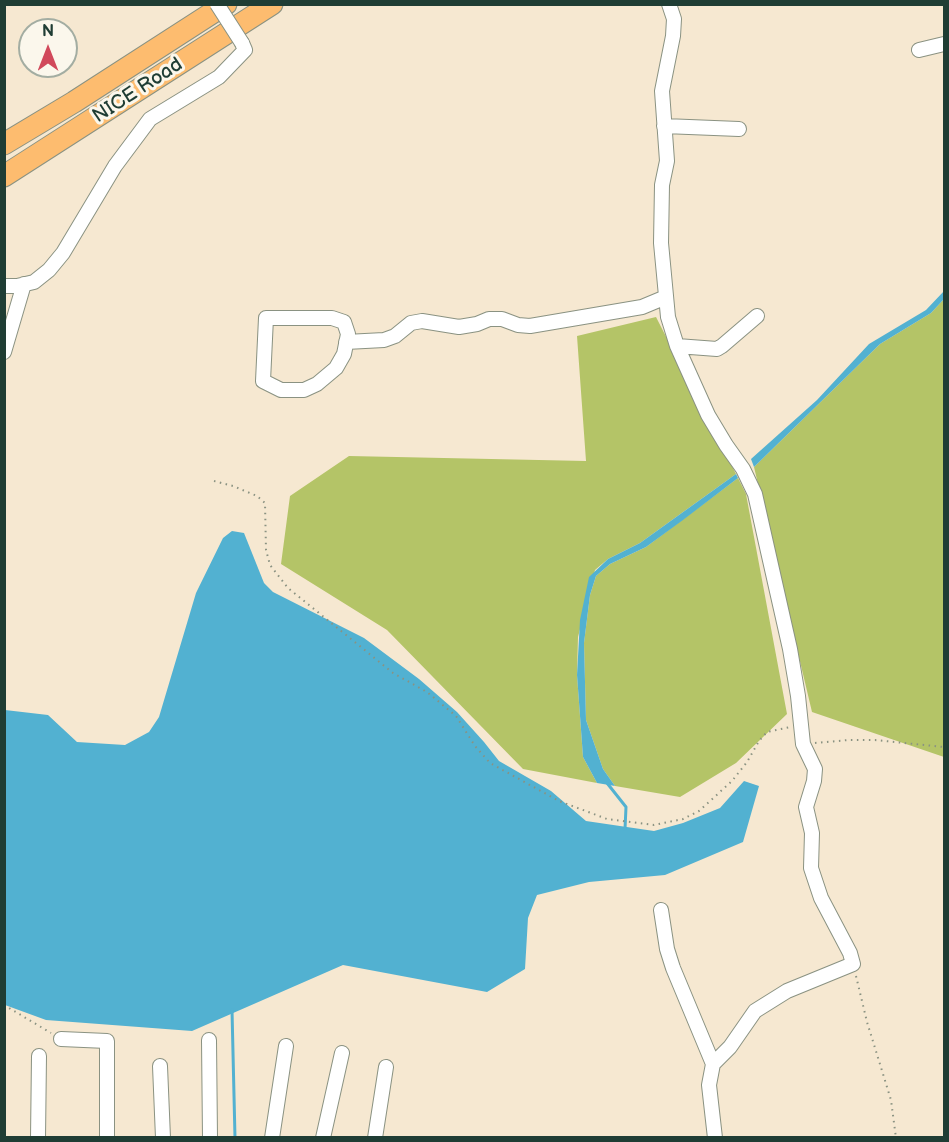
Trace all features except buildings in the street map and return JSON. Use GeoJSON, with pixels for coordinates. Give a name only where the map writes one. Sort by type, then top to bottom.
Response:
{"type":"FeatureCollection","features":[{"type":"Feature","properties":{"kind":"highway","name":"NICE Road"},"geometry":{"type":"LineString","coordinates":[[4,144],[84,96],[226,4]]}},
{"type":"Feature","properties":{"kind":"highway","name":"NICE Road"},"geometry":{"type":"LineString","coordinates":[[4,176],[272,4]]}},
{"type":"Feature","properties":{"kind":"street"},"geometry":{"type":"LineString","coordinates":[[4,286],[34,282],[49,270],[63,253],[115,166],[150,119],[219,77],[245,50],[217,4]]}},
{"type":"Feature","properties":{"kind":"street"},"geometry":{"type":"LineString","coordinates":[[669,4],[674,19],[673,36],[662,91],[667,161],[662,185],[661,243],[668,317],[677,346],[708,416],[743,469],[755,494],[790,649],[799,699],[797,721],[803,744],[814,769],[814,781],[807,807],[812,833],[811,868],[820,898],[850,953],[853,964],[787,990],[755,1011],[730,1047],[713,1065],[709,1084],[715,1137]]}},
{"type":"Feature","properties":{"kind":"street"},"geometry":{"type":"LineString","coordinates":[[919,50],[945,44]]}},
{"type":"Feature","properties":{"kind":"street"},"geometry":{"type":"LineString","coordinates":[[664,126],[739,129]]}},
{"type":"Feature","properties":{"kind":"street"},"geometry":{"type":"LineString","coordinates":[[4,352],[24,284]]}},
{"type":"Feature","properties":{"kind":"street"},"geometry":{"type":"LineString","coordinates":[[346,342],[384,340],[395,336],[411,323],[422,321],[459,327],[489,319],[502,319],[518,325],[530,326],[642,307],[666,297]]}},
{"type":"Feature","properties":{"kind":"street"},"geometry":{"type":"LineString","coordinates":[[677,346],[717,350],[757,316]]}},
{"type":"Feature","properties":{"kind":"street"},"geometry":{"type":"LineString","coordinates":[[266,318],[332,318],[344,322],[348,334],[346,342],[344,354],[336,368],[317,384],[304,390],[281,390],[263,381],[266,318]]}},
{"type":"Feature","properties":{"kind":"street"},"geometry":{"type":"LineString","coordinates":[[661,910],[667,949],[673,968],[713,1065]]}},
{"type":"Feature","properties":{"kind":"street"},"geometry":{"type":"LineString","coordinates":[[61,1039],[107,1041],[107,1137]]}},
{"type":"Feature","properties":{"kind":"street"},"geometry":{"type":"LineString","coordinates":[[209,1040],[210,1137]]}},
{"type":"Feature","properties":{"kind":"street"},"geometry":{"type":"LineString","coordinates":[[272,1137],[286,1046]]}},
{"type":"Feature","properties":{"kind":"street"},"geometry":{"type":"LineString","coordinates":[[323,1137],[342,1053]]}},
{"type":"Feature","properties":{"kind":"street"},"geometry":{"type":"LineString","coordinates":[[38,1137],[39,1056]]}},
{"type":"Feature","properties":{"kind":"street"},"geometry":{"type":"LineString","coordinates":[[160,1066],[163,1137]]}},
{"type":"Feature","properties":{"kind":"street"},"geometry":{"type":"LineString","coordinates":[[375,1137],[386,1067]]}},
{"type":"Feature","properties":{"kind":"path"},"geometry":{"type":"LineString","coordinates":[[214,481],[258,496],[265,503],[266,550],[270,565],[288,588],[393,673],[427,692],[456,716],[475,746],[490,763],[559,801],[607,819],[654,825],[683,819],[699,811],[727,787],[767,732],[775,731],[797,721]]}},
{"type":"Feature","properties":{"kind":"path"},"geometry":{"type":"LineString","coordinates":[[803,744],[875,740],[945,747]]}},
{"type":"Feature","properties":{"kind":"path"},"geometry":{"type":"LineString","coordinates":[[853,964],[867,1022],[891,1100],[896,1137]]}},
{"type":"Feature","properties":{"kind":"path"},"geometry":{"type":"LineString","coordinates":[[4,1005],[61,1039]]}},
{"type":"Feature","properties":{"kind":"green space"},"geometry":{"type":"Polygon","coordinates":[[[944,299],[944,757],[812,712],[754,467],[880,344],[931,313],[944,299]]]}},
{"type":"Feature","properties":{"kind":"green space"},"geometry":{"type":"Polygon","coordinates":[[[656,317],[736,474],[640,543],[608,559],[595,570],[578,637],[577,675],[583,757],[597,783],[523,769],[387,630],[281,564],[290,496],[349,456],[586,461],[577,336],[656,317]]]}},
{"type":"Feature","properties":{"kind":"green space"},"geometry":{"type":"Polygon","coordinates":[[[738,478],[746,494],[787,714],[736,763],[680,797],[615,786],[603,769],[586,720],[584,643],[590,595],[596,576],[610,564],[646,547],[738,478]]]}},
{"type":"Feature","properties":{"kind":"water"},"geometry":{"type":"Polygon","coordinates":[[[944,291],[944,299],[931,313],[880,344],[754,467],[751,459],[817,400],[869,344],[926,310],[944,291]]]}},
{"type":"Feature","properties":{"kind":"water"},"geometry":{"type":"Polygon","coordinates":[[[736,474],[738,478],[646,547],[610,564],[596,576],[590,595],[584,643],[586,720],[603,769],[615,786],[597,783],[583,757],[577,675],[580,620],[589,577],[608,559],[640,543],[736,474]]]}},
{"type":"Feature","properties":{"kind":"water"},"geometry":{"type":"Polygon","coordinates":[[[232,531],[244,533],[264,583],[273,592],[364,638],[419,679],[457,712],[499,761],[551,791],[586,821],[654,831],[683,823],[720,808],[744,781],[759,786],[743,842],[665,875],[589,882],[537,895],[528,918],[525,969],[487,992],[343,965],[192,1031],[46,1020],[5,1005],[5,710],[48,715],[77,742],[125,745],[149,732],[159,717],[196,593],[223,538],[232,531]]]}},
{"type":"Feature","properties":{"kind":"waterway"},"geometry":{"type":"LineString","coordinates":[[607,783],[626,807],[625,829]]}},
{"type":"Feature","properties":{"kind":"waterway"},"geometry":{"type":"LineString","coordinates":[[232,1010],[235,1138]]}}]}
